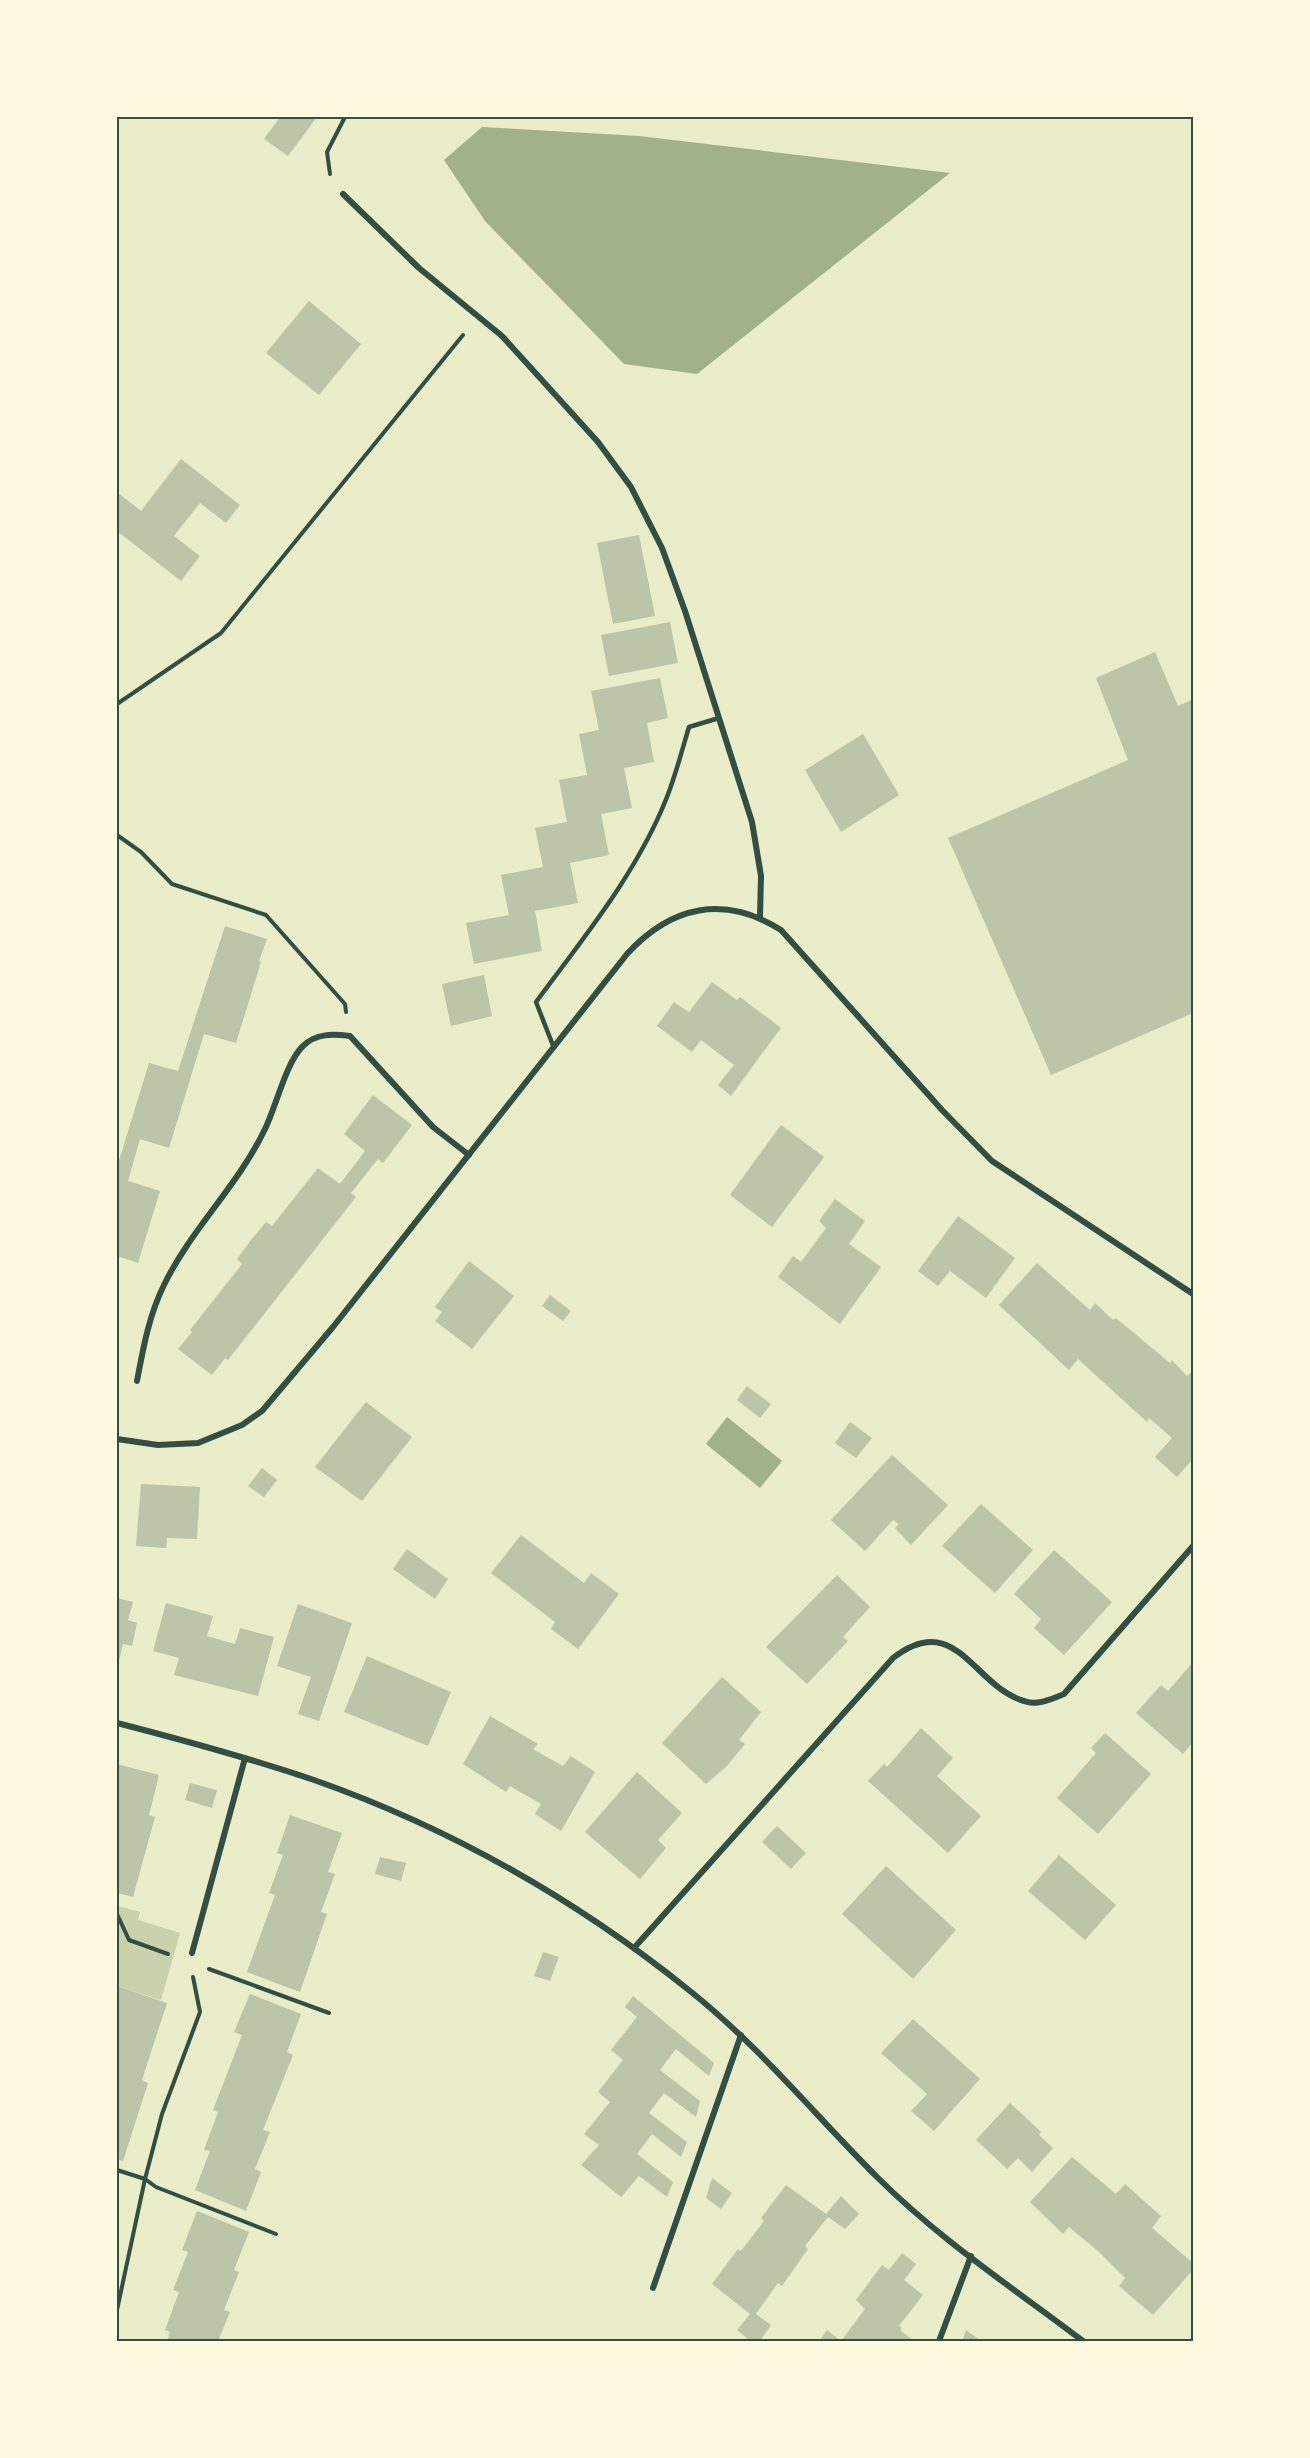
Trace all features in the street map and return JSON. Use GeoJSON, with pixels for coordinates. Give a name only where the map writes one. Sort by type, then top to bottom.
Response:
{"type":"FeatureCollection","features":[{"type":"Feature","properties":{"kind":"street"},"geometry":{"type":"LineString","coordinates":[[343,195],[419,268],[480,315],[502,336],[598,442],[631,487],[662,548],[752,822],[761,876],[760,916]]}},
{"type":"Feature","properties":{"kind":"street"},"geometry":{"type":"LineString","coordinates":[[117,1439],[158,1445],[198,1443],[242,1425],[262,1411],[333,1327],[642,937],[662,923],[684,913],[711,909],[735,910],[760,916],[781,930],[942,1110],[992,1161],[1193,1294]]}},
{"type":"Feature","properties":{"kind":"street"},"geometry":{"type":"LineString","coordinates":[[137,1382],[153,1313],[163,1286],[178,1259],[239,1176],[265,1129],[293,1060],[303,1046],[317,1037],[333,1034],[350,1036],[433,1127],[469,1155]]}},
{"type":"Feature","properties":{"kind":"street"},"geometry":{"type":"LineString","coordinates":[[634,1948],[893,1658],[908,1646],[925,1641],[943,1644],[960,1653],[1007,1694],[1025,1702],[1046,1702],[1064,1694],[1193,1546]]}},
{"type":"Feature","properties":{"kind":"street"},"geometry":{"type":"LineString","coordinates":[[117,1723],[245,1758],[383,1807],[469,1847],[549,1892],[634,1948],[692,1992],[741,2035],[877,2177],[921,2218],[1083,2341]]}},
{"type":"Feature","properties":{"kind":"street"},"geometry":{"type":"LineString","coordinates":[[192,1953],[245,1758]]}},
{"type":"Feature","properties":{"kind":"street"},"geometry":{"type":"LineString","coordinates":[[653,2288],[741,2035]]}},
{"type":"Feature","properties":{"kind":"street"},"geometry":{"type":"LineString","coordinates":[[939,2341],[971,2256]]}},
{"type":"Feature","properties":{"kind":"lane"},"geometry":{"type":"LineString","coordinates":[[554,1047],[536,1002],[608,905],[640,852],[666,798],[689,727],[719,718]]}},
{"type":"Feature","properties":{"kind":"path"},"geometry":{"type":"LineString","coordinates":[[343,195],[334,184],[327,160],[329,147],[345,117]]}},
{"type":"Feature","properties":{"kind":"path"},"geometry":{"type":"LineString","coordinates":[[117,704],[221,633],[480,315]]}},
{"type":"Feature","properties":{"kind":"path"},"geometry":{"type":"LineString","coordinates":[[117,835],[141,852],[172,884],[266,915],[345,1004],[350,1036]]}},
{"type":"Feature","properties":{"kind":"path"},"geometry":{"type":"LineString","coordinates":[[117,1914],[129,1940],[329,2013]]}},
{"type":"Feature","properties":{"kind":"path"},"geometry":{"type":"LineString","coordinates":[[117,2310],[145,2180],[162,2114],[200,2012],[190,1962],[192,1953]]}},
{"type":"Feature","properties":{"kind":"path"},"geometry":{"type":"LineString","coordinates":[[117,2170],[276,2234]]}},
{"type":"Feature","properties":{"kind":"shaded area"},"geometry":{"type":"Polygon","coordinates":[[[482,127],[639,136],[950,173],[697,374],[624,364],[485,221],[444,160],[482,127]]]}},
{"type":"Feature","properties":{"kind":"shaded area"},"geometry":{"type":"Polygon","coordinates":[[[727,1417],[782,1461],[760,1488],[706,1444],[727,1417]]]}},
{"type":"Feature","properties":{"kind":"shaded area"},"geometry":{"type":"Polygon","coordinates":[[[117,1906],[140,1912],[138,1920],[180,1933],[161,2000],[117,1986],[117,1906]]]}},
{"type":"Feature","properties":{"kind":"building"},"geometry":{"type":"Polygon","coordinates":[[[280,117],[317,117],[288,156],[264,139],[280,117]]]}},
{"type":"Feature","properties":{"kind":"building"},"geometry":{"type":"Polygon","coordinates":[[[309,301],[361,344],[319,395],[266,353],[309,301]]]}},
{"type":"Feature","properties":{"kind":"building"},"geometry":{"type":"Polygon","coordinates":[[[181,459],[240,505],[226,523],[200,503],[174,536],[200,556],[181,581],[117,531],[117,492],[141,511],[181,459]]]}},
{"type":"Feature","properties":{"kind":"building"},"geometry":{"type":"Polygon","coordinates":[[[639,535],[655,616],[613,624],[597,543],[639,535]]]}},
{"type":"Feature","properties":{"kind":"building"},"geometry":{"type":"Polygon","coordinates":[[[670,622],[678,663],[609,676],[601,635],[670,622]]]}},
{"type":"Feature","properties":{"kind":"building"},"geometry":{"type":"Polygon","coordinates":[[[1155,652],[1178,706],[1193,699],[1193,1013],[1051,1075],[948,838],[1128,760],[1096,678],[1155,652]]]}},
{"type":"Feature","properties":{"kind":"building"},"geometry":{"type":"Polygon","coordinates":[[[660,678],[668,718],[647,723],[654,762],[624,768],[632,808],[601,814],[609,855],[570,863],[578,903],[535,911],[542,951],[474,964],[466,923],[509,915],[501,875],[543,867],[535,828],[567,822],[559,780],[587,775],[579,734],[599,730],[591,691],[660,678]]]}},
{"type":"Feature","properties":{"kind":"building"},"geometry":{"type":"Polygon","coordinates":[[[863,734],[899,795],[841,832],[805,770],[863,734]]]}},
{"type":"Feature","properties":{"kind":"building"},"geometry":{"type":"Polygon","coordinates":[[[225,926],[267,939],[236,1043],[204,1034],[169,1148],[140,1139],[128,1181],[160,1191],[138,1263],[117,1256],[117,1167],[149,1063],[178,1071],[225,926]]]}},
{"type":"Feature","properties":{"kind":"building"},"geometry":{"type":"Polygon","coordinates":[[[484,975],[492,1016],[451,1026],[442,984],[484,975]]]}},
{"type":"Feature","properties":{"kind":"building"},"geometry":{"type":"Polygon","coordinates":[[[712,982],[737,1000],[740,997],[781,1028],[731,1096],[718,1085],[734,1065],[701,1040],[692,1052],[657,1026],[674,1002],[689,1012],[712,982]]]}},
{"type":"Feature","properties":{"kind":"building"},"geometry":{"type":"Polygon","coordinates":[[[373,1095],[412,1125],[383,1163],[378,1159],[351,1193],[356,1197],[228,1360],[225,1358],[212,1375],[178,1349],[192,1332],[190,1330],[242,1264],[237,1259],[251,1240],[266,1222],[272,1226],[318,1168],[340,1184],[365,1151],[344,1134],[373,1095]]]}},
{"type":"Feature","properties":{"kind":"building"},"geometry":{"type":"Polygon","coordinates":[[[781,1125],[824,1157],[772,1227],[730,1195],[781,1125]]]}},
{"type":"Feature","properties":{"kind":"building"},"geometry":{"type":"Polygon","coordinates":[[[835,1199],[865,1221],[849,1244],[881,1267],[840,1324],[778,1277],[793,1256],[801,1262],[826,1228],[819,1221],[835,1199]]]}},
{"type":"Feature","properties":{"kind":"building"},"geometry":{"type":"Polygon","coordinates":[[[958,1216],[1015,1258],[986,1298],[950,1271],[938,1286],[918,1271],[958,1216]]]}},
{"type":"Feature","properties":{"kind":"building"},"geometry":{"type":"Polygon","coordinates":[[[469,1261],[514,1296],[472,1349],[435,1321],[442,1312],[435,1307],[469,1261]]]}},
{"type":"Feature","properties":{"kind":"building"},"geometry":{"type":"Polygon","coordinates":[[[1037,1263],[1090,1310],[1095,1303],[1113,1320],[1116,1318],[1170,1363],[1172,1360],[1187,1376],[1193,1371],[1193,1459],[1177,1477],[1155,1457],[1172,1438],[1149,1418],[1147,1422],[1078,1359],[1069,1370],[999,1305],[1037,1263]]]}},
{"type":"Feature","properties":{"kind":"building"},"geometry":{"type":"Polygon","coordinates":[[[550,1295],[571,1311],[563,1321],[542,1306],[550,1295]]]}},
{"type":"Feature","properties":{"kind":"building"},"geometry":{"type":"Polygon","coordinates":[[[747,1386],[771,1404],[760,1418],[737,1400],[747,1386]]]}},
{"type":"Feature","properties":{"kind":"building"},"geometry":{"type":"Polygon","coordinates":[[[366,1402],[412,1437],[362,1501],[315,1467],[366,1402]]]}},
{"type":"Feature","properties":{"kind":"building"},"geometry":{"type":"Polygon","coordinates":[[[850,1422],[872,1438],[856,1458],[835,1443],[850,1422]]]}},
{"type":"Feature","properties":{"kind":"building"},"geometry":{"type":"Polygon","coordinates":[[[892,1455],[948,1505],[911,1545],[895,1528],[899,1524],[893,1520],[865,1551],[831,1520],[892,1455]]]}},
{"type":"Feature","properties":{"kind":"building"},"geometry":{"type":"Polygon","coordinates":[[[262,1468],[277,1480],[264,1497],[248,1486],[262,1468]]]}},
{"type":"Feature","properties":{"kind":"building"},"geometry":{"type":"Polygon","coordinates":[[[141,1484],[200,1487],[197,1539],[167,1538],[166,1548],[136,1546],[141,1484]]]}},
{"type":"Feature","properties":{"kind":"building"},"geometry":{"type":"Polygon","coordinates":[[[981,1504],[1033,1550],[995,1593],[942,1546],[981,1504]]]}},
{"type":"Feature","properties":{"kind":"building"},"geometry":{"type":"Polygon","coordinates":[[[521,1535],[584,1583],[591,1573],[619,1594],[578,1649],[551,1629],[555,1622],[491,1573],[521,1535]]]}},
{"type":"Feature","properties":{"kind":"building"},"geometry":{"type":"Polygon","coordinates":[[[407,1549],[448,1579],[435,1599],[393,1569],[407,1549]]]}},
{"type":"Feature","properties":{"kind":"building"},"geometry":{"type":"Polygon","coordinates":[[[1054,1550],[1112,1602],[1064,1655],[1034,1628],[1041,1619],[1014,1594],[1054,1550]]]}},
{"type":"Feature","properties":{"kind":"building"},"geometry":{"type":"Polygon","coordinates":[[[837,1575],[870,1607],[843,1637],[848,1641],[807,1684],[766,1647],[837,1575]]]}},
{"type":"Feature","properties":{"kind":"building"},"geometry":{"type":"Polygon","coordinates":[[[117,1598],[133,1602],[128,1620],[137,1623],[132,1646],[123,1644],[119,1661],[117,1660],[117,1598]]]}},
{"type":"Feature","properties":{"kind":"building"},"geometry":{"type":"Polygon","coordinates":[[[166,1603],[213,1616],[207,1636],[235,1644],[240,1628],[274,1637],[258,1696],[174,1675],[179,1658],[153,1651],[166,1603]]]}},
{"type":"Feature","properties":{"kind":"building"},"geometry":{"type":"Polygon","coordinates":[[[298,1604],[352,1623],[319,1721],[298,1714],[311,1677],[277,1666],[298,1604]]]}},
{"type":"Feature","properties":{"kind":"building"},"geometry":{"type":"Polygon","coordinates":[[[367,1656],[451,1692],[428,1746],[344,1712],[367,1656]]]}},
{"type":"Feature","properties":{"kind":"building"},"geometry":{"type":"Polygon","coordinates":[[[1193,1662],[1193,1742],[1183,1754],[1136,1713],[1161,1685],[1168,1691],[1193,1662]]]}},
{"type":"Feature","properties":{"kind":"building"},"geometry":{"type":"Polygon","coordinates":[[[722,1677],[761,1712],[739,1740],[745,1744],[726,1767],[706,1784],[662,1743],[722,1677]]]}},
{"type":"Feature","properties":{"kind":"building"},"geometry":{"type":"Polygon","coordinates":[[[490,1716],[538,1744],[533,1749],[563,1766],[571,1756],[595,1772],[561,1831],[535,1814],[541,1804],[510,1786],[506,1792],[463,1764],[490,1716]]]}},
{"type":"Feature","properties":{"kind":"building"},"geometry":{"type":"Polygon","coordinates":[[[921,1728],[953,1758],[937,1776],[981,1816],[948,1853],[868,1781],[884,1764],[887,1767],[921,1728]]]}},
{"type":"Feature","properties":{"kind":"building"},"geometry":{"type":"Polygon","coordinates":[[[1105,1733],[1151,1774],[1098,1834],[1057,1798],[1096,1753],[1091,1748],[1105,1733]]]}},
{"type":"Feature","properties":{"kind":"building"},"geometry":{"type":"Polygon","coordinates":[[[117,1764],[159,1775],[149,1815],[155,1817],[133,1897],[117,1893],[117,1764]]]}},
{"type":"Feature","properties":{"kind":"building"},"geometry":{"type":"Polygon","coordinates":[[[637,1772],[682,1813],[658,1840],[666,1848],[640,1879],[585,1832],[637,1772]]]}},
{"type":"Feature","properties":{"kind":"building"},"geometry":{"type":"Polygon","coordinates":[[[190,1783],[217,1790],[212,1808],[185,1800],[190,1783]]]}},
{"type":"Feature","properties":{"kind":"building"},"geometry":{"type":"Polygon","coordinates":[[[290,1815],[342,1833],[328,1872],[335,1874],[321,1912],[327,1914],[300,1992],[247,1972],[275,1895],[269,1893],[283,1855],[277,1853],[290,1815]]]}},
{"type":"Feature","properties":{"kind":"building"},"geometry":{"type":"Polygon","coordinates":[[[777,1826],[806,1853],[791,1869],[762,1842],[777,1826]]]}},
{"type":"Feature","properties":{"kind":"building"},"geometry":{"type":"Polygon","coordinates":[[[1059,1855],[1116,1905],[1085,1940],[1028,1891],[1059,1855]]]}},
{"type":"Feature","properties":{"kind":"building"},"geometry":{"type":"Polygon","coordinates":[[[380,1857],[406,1863],[401,1881],[375,1874],[380,1857]]]}},
{"type":"Feature","properties":{"kind":"building"},"geometry":{"type":"Polygon","coordinates":[[[886,1866],[956,1930],[913,1979],[842,1914],[886,1866]]]}},
{"type":"Feature","properties":{"kind":"building"},"geometry":{"type":"Polygon","coordinates":[[[543,1952],[559,1957],[550,1981],[534,1976],[543,1952]]]}},
{"type":"Feature","properties":{"kind":"building"},"geometry":{"type":"Polygon","coordinates":[[[117,1986],[167,2003],[142,2080],[148,2083],[123,2161],[117,2159],[117,1986]]]}},
{"type":"Feature","properties":{"kind":"building"},"geometry":{"type":"Polygon","coordinates":[[[250,1994],[301,2014],[287,2052],[293,2055],[263,2130],[270,2132],[255,2169],[261,2172],[246,2211],[195,2190],[210,2151],[204,2150],[218,2112],[213,2110],[242,2035],[234,2032],[250,1994]]]}},
{"type":"Feature","properties":{"kind":"building"},"geometry":{"type":"Polygon","coordinates":[[[633,1996],[714,2063],[709,2076],[676,2049],[660,2070],[700,2101],[696,2117],[664,2093],[649,2113],[687,2142],[681,2157],[652,2134],[637,2154],[673,2182],[667,2197],[639,2176],[621,2197],[581,2165],[599,2145],[584,2134],[610,2102],[598,2092],[623,2060],[611,2050],[637,2017],[625,2007],[633,1996]]]}},
{"type":"Feature","properties":{"kind":"building"},"geometry":{"type":"Polygon","coordinates":[[[913,2019],[980,2079],[934,2131],[911,2111],[927,2094],[881,2053],[913,2019]]]}},
{"type":"Feature","properties":{"kind":"building"},"geometry":{"type":"Polygon","coordinates":[[[1010,2103],[1041,2132],[1039,2135],[1053,2148],[1032,2172],[1018,2158],[1007,2169],[976,2140],[1010,2103]]]}},
{"type":"Feature","properties":{"kind":"building"},"geometry":{"type":"Polygon","coordinates":[[[1072,2157],[1116,2194],[1125,2184],[1161,2216],[1152,2228],[1193,2263],[1193,2270],[1153,2315],[1119,2286],[1125,2278],[1099,2252],[1069,2227],[1063,2234],[1030,2202],[1072,2157]]]}},
{"type":"Feature","properties":{"kind":"building"},"geometry":{"type":"Polygon","coordinates":[[[712,2178],[732,2193],[721,2209],[706,2198],[712,2178]]]}},
{"type":"Feature","properties":{"kind":"building"},"geometry":{"type":"Polygon","coordinates":[[[786,2185],[826,2214],[841,2196],[859,2214],[845,2229],[828,2217],[805,2246],[808,2249],[782,2286],[778,2283],[756,2314],[771,2325],[760,2341],[750,2341],[737,2330],[750,2314],[712,2284],[738,2249],[741,2251],[764,2221],[761,2218],[786,2185]]]}},
{"type":"Feature","properties":{"kind":"building"},"geometry":{"type":"Polygon","coordinates":[[[197,2211],[249,2232],[234,2270],[239,2272],[224,2310],[230,2312],[218,2341],[167,2341],[170,2332],[165,2330],[179,2292],[173,2290],[188,2252],[182,2250],[197,2211]]]}},
{"type":"Feature","properties":{"kind":"building"},"geometry":{"type":"Polygon","coordinates":[[[902,2253],[916,2264],[904,2280],[923,2295],[899,2326],[902,2328],[900,2330],[914,2341],[841,2341],[865,2309],[856,2300],[882,2265],[889,2270],[902,2253]]]}},
{"type":"Feature","properties":{"kind":"building"},"geometry":{"type":"Polygon","coordinates":[[[827,2330],[841,2341],[819,2341],[827,2330]]]}},
{"type":"Feature","properties":{"kind":"building"},"geometry":{"type":"Polygon","coordinates":[[[966,2330],[981,2341],[962,2341],[966,2330]]]}}]}
